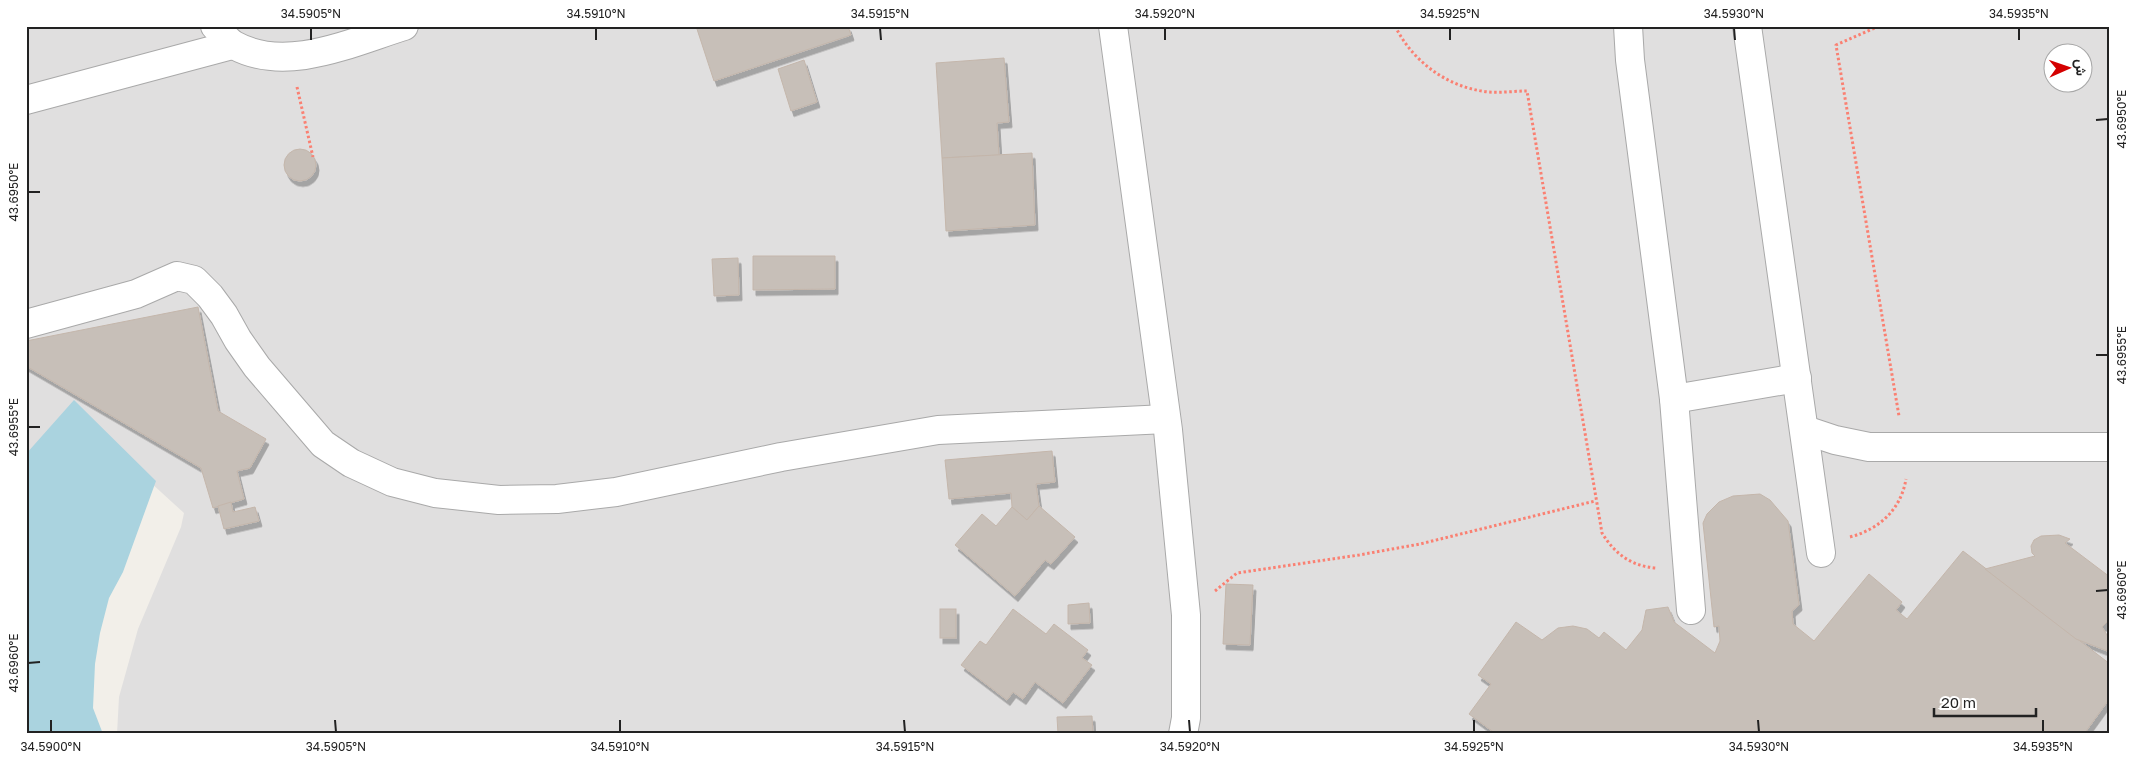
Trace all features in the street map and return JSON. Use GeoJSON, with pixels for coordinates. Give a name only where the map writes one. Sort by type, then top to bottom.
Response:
{"type":"FeatureCollection","features":[{"type":"Feature","properties":{"kind":"street"},"geometry":{"type":"LineString","coordinates":[[26,100],[224,35],[256,55],[280,58],[312,54],[404,26]]}},
{"type":"Feature","properties":{"kind":"street"},"geometry":{"type":"LineString","coordinates":[[1113,26],[1166,419],[1186,615],[1186,718],[1184,734]]}},
{"type":"Feature","properties":{"kind":"street"},"geometry":{"type":"LineString","coordinates":[[1628,26],[1630,60],[1674,399],[1691,610]]}},
{"type":"Feature","properties":{"kind":"street"},"geometry":{"type":"LineString","coordinates":[[1747,26],[1821,549]]}},
{"type":"Feature","properties":{"kind":"street"},"geometry":{"type":"LineString","coordinates":[[26,324],[136,294],[177,276],[194,280],[210,296],[224,315],[238,340],[257,367],[323,444],[351,463],[392,482],[435,493],[499,500],[557,499],[616,492],[781,457],[938,430],[1166,419]]}},
{"type":"Feature","properties":{"kind":"street"},"geometry":{"type":"LineString","coordinates":[[1674,399],[1796,378]]}},
{"type":"Feature","properties":{"kind":"street"},"geometry":{"type":"LineString","coordinates":[[1805,430],[1834,440],[1869,447],[2110,447]]}},
{"type":"Feature","properties":{"kind":"path"},"geometry":{"type":"LineString","coordinates":[[1395,26],[1405,44],[1420,61],[1442,78],[1466,87],[1489,92],[1528,91],[1595,501],[1602,533],[1611,547],[1625,559],[1654,568],[1688,566]]}},
{"type":"Feature","properties":{"kind":"path"},"geometry":{"type":"LineString","coordinates":[[1821,549],[1877,526],[1899,502],[1904,491],[1907,472],[1836,45],[1879,26]]}},
{"type":"Feature","properties":{"kind":"path"},"geometry":{"type":"LineString","coordinates":[[290,57],[313,157]]}},
{"type":"Feature","properties":{"kind":"path"},"geometry":{"type":"LineString","coordinates":[[1186,615],[1238,573],[1420,544],[1595,501]]}},
{"type":"Feature","properties":{"kind":"shaded area"},"geometry":{"type":"Polygon","coordinates":[[[26,26],[2110,26],[2110,734],[117,734],[119,697],[138,629],[181,527],[184,513],[139,472],[26,483],[26,26]]]}},
{"type":"Feature","properties":{"kind":"water"},"geometry":{"type":"Polygon","coordinates":[[[74,400],[156,481],[123,572],[109,598],[100,633],[95,664],[93,708],[103,734],[26,734],[26,454],[74,400]]]}},
{"type":"Feature","properties":{"kind":"building"},"geometry":{"type":"Polygon","coordinates":[[[696,26],[848,26],[851,35],[714,81],[696,26]]]}},
{"type":"Feature","properties":{"kind":"building"},"geometry":{"type":"Polygon","coordinates":[[[1004,58],[1009,122],[997,123],[999,155],[942,158],[936,63],[1004,58]]]}},
{"type":"Feature","properties":{"kind":"building"},"geometry":{"type":"Polygon","coordinates":[[[804,60],[817,102],[791,111],[778,69],[804,60]]]}},
{"type":"Feature","properties":{"kind":"building"},"geometry":{"type":"Polygon","coordinates":[[[300,149],[311,154],[316,165],[311,176],[300,181],[289,176],[284,165],[289,154],[300,149]]]}},
{"type":"Feature","properties":{"kind":"building"},"geometry":{"type":"Polygon","coordinates":[[[1032,153],[1035,225],[946,231],[942,158],[1032,153]]]}},
{"type":"Feature","properties":{"kind":"building"},"geometry":{"type":"Polygon","coordinates":[[[753,256],[835,256],[835,289],[753,290],[753,256]]]}},
{"type":"Feature","properties":{"kind":"building"},"geometry":{"type":"Polygon","coordinates":[[[738,258],[739,295],[714,296],[712,259],[738,258]]]}},
{"type":"Feature","properties":{"kind":"building"},"geometry":{"type":"Polygon","coordinates":[[[198,307],[218,411],[266,439],[250,468],[237,471],[244,499],[213,508],[201,468],[26,366],[26,341],[198,307]]]}},
{"type":"Feature","properties":{"kind":"building"},"geometry":{"type":"Polygon","coordinates":[[[1052,451],[1055,482],[1036,484],[1039,506],[1027,520],[1012,507],[1011,493],[949,499],[945,460],[1052,451]]]}},
{"type":"Feature","properties":{"kind":"building"},"geometry":{"type":"Polygon","coordinates":[[[1760,494],[1770,500],[1788,521],[1799,605],[1792,611],[1793,624],[1814,641],[1869,574],[1902,602],[1896,610],[1907,619],[1963,551],[2110,664],[2110,698],[2084,734],[1496,734],[1469,714],[1491,684],[1478,675],[1516,622],[1542,640],[1558,628],[1573,626],[1587,629],[1599,638],[1604,632],[1626,650],[1642,630],[1646,610],[1668,607],[1674,622],[1715,653],[1720,641],[1719,626],[1714,627],[1703,523],[1707,514],[1719,502],[1733,496],[1760,494]]]}},
{"type":"Feature","properties":{"kind":"building"},"geometry":{"type":"Polygon","coordinates":[[[231,502],[233,512],[255,507],[259,521],[224,529],[218,506],[231,502]]]}},
{"type":"Feature","properties":{"kind":"building"},"geometry":{"type":"Polygon","coordinates":[[[1039,506],[1075,537],[1051,564],[1045,560],[1015,596],[955,545],[982,514],[996,526],[1012,507],[1027,520],[1039,506]]]}},
{"type":"Feature","properties":{"kind":"building"},"geometry":{"type":"Polygon","coordinates":[[[2059,535],[2070,539],[2065,543],[2110,577],[2110,619],[2102,627],[2110,640],[2110,652],[2076,639],[1985,569],[2035,556],[2032,553],[2031,546],[2034,540],[2041,536],[2059,535]]]}},
{"type":"Feature","properties":{"kind":"building"},"geometry":{"type":"Polygon","coordinates":[[[1226,584],[1253,585],[1250,645],[1223,644],[1226,584]]]}},
{"type":"Feature","properties":{"kind":"building"},"geometry":{"type":"Polygon","coordinates":[[[1089,603],[1090,623],[1068,624],[1068,605],[1089,603]]]}},
{"type":"Feature","properties":{"kind":"building"},"geometry":{"type":"Polygon","coordinates":[[[940,609],[956,609],[956,638],[940,638],[940,609]]]}},
{"type":"Feature","properties":{"kind":"building"},"geometry":{"type":"Polygon","coordinates":[[[1013,609],[1046,634],[1054,624],[1088,650],[1082,658],[1092,665],[1063,703],[1035,682],[1023,699],[1013,692],[1007,700],[961,665],[980,641],[986,645],[1013,609]]]}},
{"type":"Feature","properties":{"kind":"building"},"geometry":{"type":"Polygon","coordinates":[[[1092,716],[1093,734],[1058,734],[1057,717],[1092,716]]]}}]}
